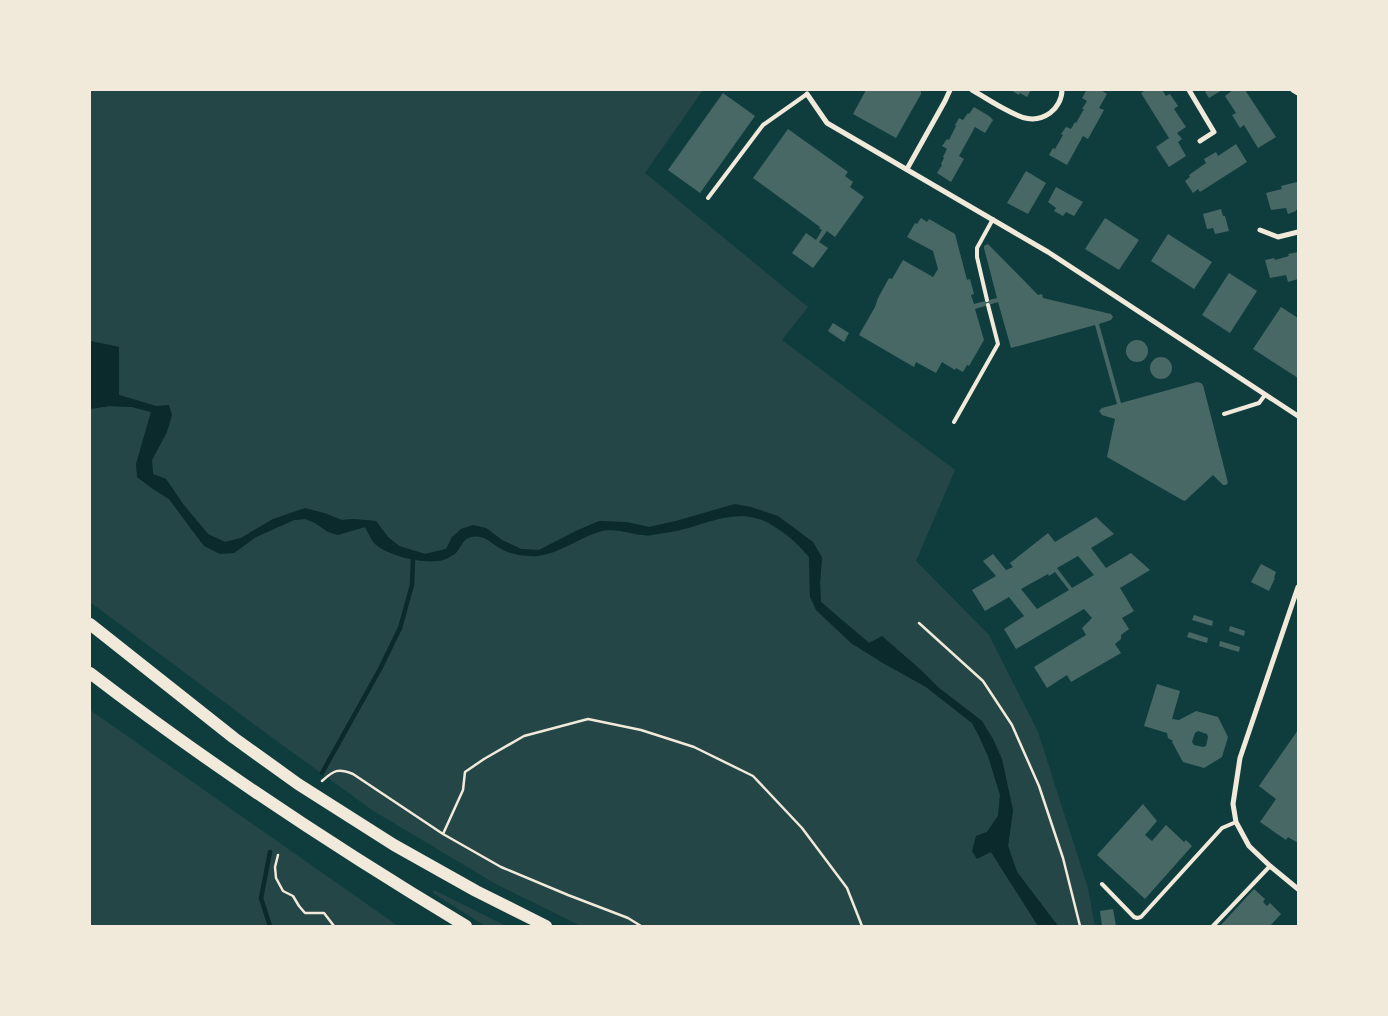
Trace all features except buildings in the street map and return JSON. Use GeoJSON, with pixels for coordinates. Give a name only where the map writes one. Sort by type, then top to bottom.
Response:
{"type":"FeatureCollection","features":[{"type":"Feature","properties":{"kind":"highway"},"geometry":{"type":"LineString","coordinates":[[90,624],[234,738],[298,784],[394,845],[476,891],[546,926]]}},
{"type":"Feature","properties":{"kind":"highway"},"geometry":{"type":"LineString","coordinates":[[90,673],[184,744],[250,789],[466,926]]}},
{"type":"Feature","properties":{"kind":"street"},"geometry":{"type":"LineString","coordinates":[[907,169],[946,101],[950,90]]}},
{"type":"Feature","properties":{"kind":"street"},"geometry":{"type":"LineString","coordinates":[[972,90],[1021,118],[1030,120],[1042,118],[1052,112],[1058,105],[1062,90]]}},
{"type":"Feature","properties":{"kind":"street"},"geometry":{"type":"LineString","coordinates":[[1189,90],[1214,132],[1200,141]]}},
{"type":"Feature","properties":{"kind":"street"},"geometry":{"type":"LineString","coordinates":[[1293,90],[1298,93]]}},
{"type":"Feature","properties":{"kind":"street"},"geometry":{"type":"LineString","coordinates":[[807,94],[827,122],[1048,252],[1298,416]]}},
{"type":"Feature","properties":{"kind":"street"},"geometry":{"type":"LineString","coordinates":[[1260,230],[1278,237],[1298,232]]}},
{"type":"Feature","properties":{"kind":"street"},"geometry":{"type":"LineString","coordinates":[[1298,587],[1240,758],[1233,804],[1236,822],[1250,846],[1270,866],[1298,888]]}},
{"type":"Feature","properties":{"kind":"lane"},"geometry":{"type":"LineString","coordinates":[[708,198],[763,125],[807,94]]}},
{"type":"Feature","properties":{"kind":"lane"},"geometry":{"type":"LineString","coordinates":[[954,422],[998,344],[977,257],[977,248],[993,220]]}},
{"type":"Feature","properties":{"kind":"lane"},"geometry":{"type":"LineString","coordinates":[[1224,414],[1259,403],[1265,395]]}},
{"type":"Feature","properties":{"kind":"lane"},"geometry":{"type":"LineString","coordinates":[[1102,884],[1134,917],[1141,917],[1222,828],[1236,822]]}},
{"type":"Feature","properties":{"kind":"lane"},"geometry":{"type":"LineString","coordinates":[[1213,926],[1270,866]]}},
{"type":"Feature","properties":{"kind":"path"},"geometry":{"type":"LineString","coordinates":[[920,623],[983,681],[1012,725],[1039,786],[1063,858],[1080,926]]}},
{"type":"Feature","properties":{"kind":"path"},"geometry":{"type":"LineString","coordinates":[[443,834],[463,790],[465,772],[524,736],[588,719],[641,730],[694,747],[753,776],[802,828],[847,888],[862,926]]}},
{"type":"Feature","properties":{"kind":"path"},"geometry":{"type":"LineString","coordinates":[[322,781],[333,772],[342,770],[353,774],[443,834],[501,867],[628,918],[641,926]]}},
{"type":"Feature","properties":{"kind":"path"},"geometry":{"type":"LineString","coordinates":[[278,855],[275,867],[276,878],[283,890],[293,896],[306,913],[324,913],[334,926]]}},
{"type":"Feature","properties":{"kind":"shaded area"},"geometry":{"type":"Polygon","coordinates":[[[90,90],[703,90],[645,173],[808,307],[782,340],[955,470],[916,561],[989,635],[1038,732],[1088,888],[1095,926],[1058,926],[1017,872],[1008,846],[1013,810],[982,721],[939,688],[882,637],[869,643],[821,602],[822,557],[813,542],[735,504],[649,527],[626,522],[578,530],[539,550],[521,549],[502,540],[486,528],[452,537],[446,549],[425,554],[399,546],[388,537],[376,521],[342,520],[324,513],[273,519],[241,538],[225,542],[208,534],[183,504],[166,479],[153,474],[151,460],[167,432],[156,406],[119,395],[119,347],[90,341],[90,90]]]}},
{"type":"Feature","properties":{"kind":"shaded area"},"geometry":{"type":"Polygon","coordinates":[[[90,341],[119,347],[119,395],[156,406],[169,405],[172,415],[167,432],[152,460],[153,474],[166,479],[183,504],[208,534],[225,542],[241,538],[273,519],[305,508],[342,520],[376,521],[388,537],[399,546],[425,554],[446,549],[452,537],[461,529],[473,525],[486,528],[502,540],[521,549],[539,550],[599,521],[626,522],[649,527],[735,504],[778,516],[813,542],[822,558],[821,602],[869,643],[882,636],[939,688],[982,721],[1002,759],[1013,810],[1008,846],[1017,872],[1058,926],[1038,926],[991,852],[977,859],[972,851],[976,836],[987,832],[998,816],[1000,795],[988,756],[972,723],[926,687],[851,643],[816,610],[810,597],[809,557],[796,543],[772,524],[753,517],[736,516],[651,535],[608,530],[594,534],[555,552],[534,556],[509,552],[485,538],[476,536],[465,540],[456,553],[448,558],[427,561],[398,556],[381,548],[375,544],[365,527],[338,535],[328,532],[305,519],[294,520],[256,537],[234,553],[220,554],[204,546],[169,499],[137,477],[136,464],[151,412],[132,407],[109,406],[90,409],[90,341]]]}},
{"type":"Feature","properties":{"kind":"shaded area"},"geometry":{"type":"Polygon","coordinates":[[[109,406],[132,407],[151,412],[141,448],[137,477],[169,499],[204,546],[234,553],[256,537],[294,520],[305,519],[328,532],[365,527],[374,543],[386,551],[405,558],[426,561],[456,553],[464,541],[470,537],[482,536],[505,551],[523,556],[604,530],[623,531],[648,536],[722,518],[744,516],[764,520],[795,541],[809,557],[810,597],[851,643],[926,687],[972,723],[988,756],[1000,795],[998,816],[987,832],[976,836],[991,852],[1038,926],[581,926],[494,883],[372,810],[90,602],[90,409],[109,406]]]}},
{"type":"Feature","properties":{"kind":"shaded area"},"geometry":{"type":"Polygon","coordinates":[[[90,710],[398,926],[90,926],[90,710]]]}},
{"type":"Feature","properties":{"kind":"shaded area"},"geometry":{"type":"Polygon","coordinates":[[[434,890],[506,926],[485,926],[433,893],[434,890]]]}},
{"type":"Feature","properties":{"kind":"waterway"},"geometry":{"type":"LineString","coordinates":[[322,773],[380,669],[400,628],[412,585],[413,559],[416,557]]}},
{"type":"Feature","properties":{"kind":"waterway"},"geometry":{"type":"LineString","coordinates":[[270,852],[261,898],[270,926]]}}]}
